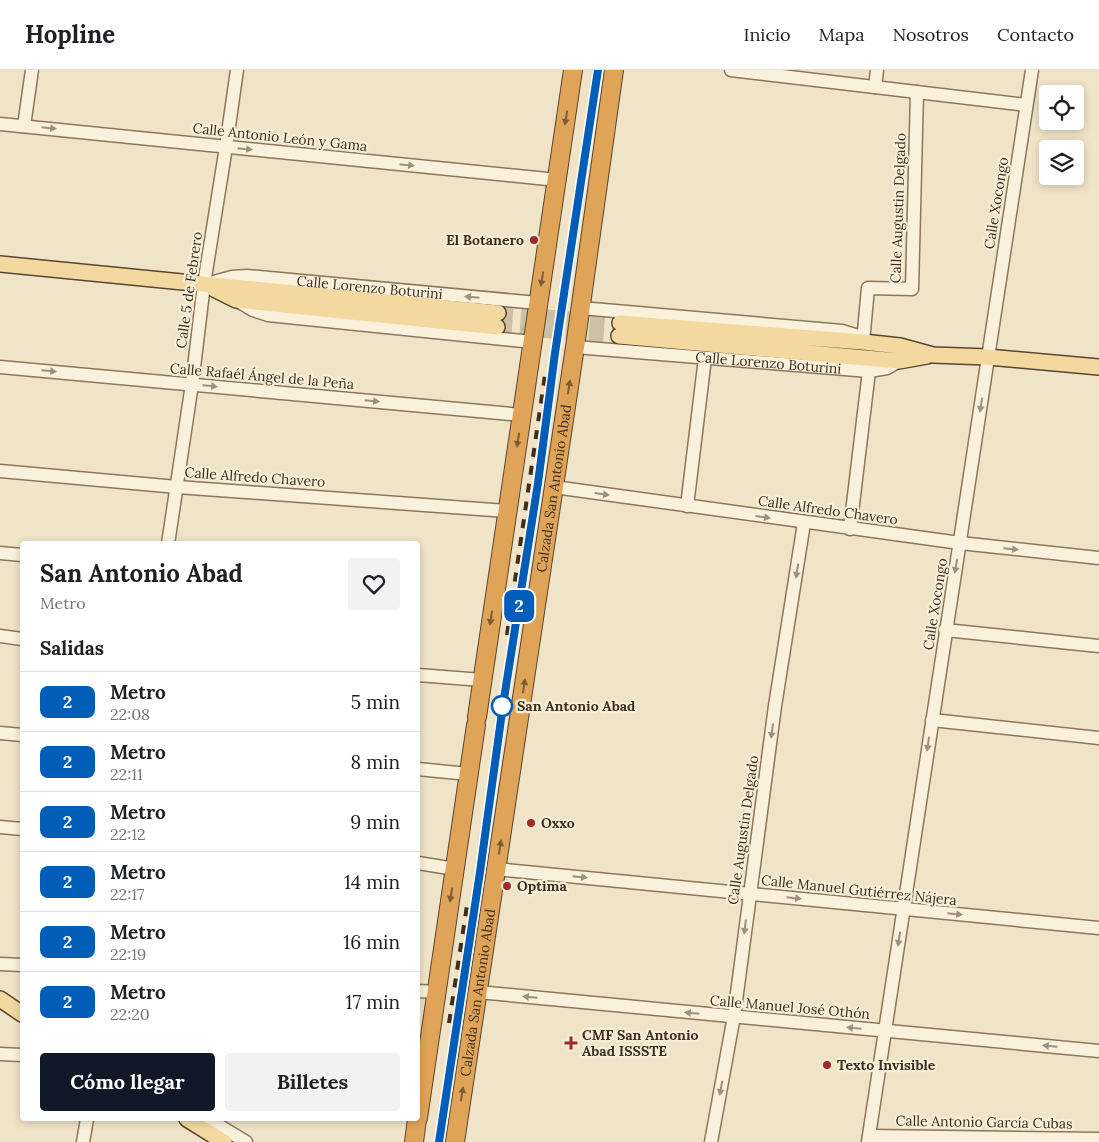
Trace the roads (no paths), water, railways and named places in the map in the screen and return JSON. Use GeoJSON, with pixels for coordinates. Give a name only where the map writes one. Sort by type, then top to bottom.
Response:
{"type":"FeatureCollection","features":[{"type":"Feature","properties":{"kind":"highway"},"geometry":{"type":"LineString","coordinates":[[420,1098],[573,70]]}},
{"type":"Feature","properties":{"kind":"highway","name":"Calzada San Antonio Abad"},"geometry":{"type":"LineString","coordinates":[[455,1142],[581,308],[614,70]]}},
{"type":"Feature","properties":{"kind":"highway"},"geometry":{"type":"LineString","coordinates":[[414,1142],[417,1121]]}},
{"type":"Feature","properties":{"kind":"main road","name":"Calle Lorenzo Boturini"},"geometry":{"type":"LineString","coordinates":[[0,264],[204,284],[498,320],[236,300],[204,284]]}},
{"type":"Feature","properties":{"kind":"main road","name":"Calle Lorenzo Boturini"},"geometry":{"type":"LineString","coordinates":[[933,355],[900,346],[863,342],[620,330],[899,361],[933,355],[988,357],[1099,368]]}},
{"type":"Feature","properties":{"kind":"main road"},"geometry":{"type":"LineString","coordinates":[[0,999],[20,1013]]}},
{"type":"Feature","properties":{"kind":"main road"},"geometry":{"type":"LineString","coordinates":[[190,1121],[224,1142]]}},
{"type":"Feature","properties":{"kind":"street"},"geometry":{"type":"LineString","coordinates":[[24,126],[32,70]]}},
{"type":"Feature","properties":{"kind":"street","name":"Calle 5 de Febrero"},"geometry":{"type":"LineString","coordinates":[[168,541],[192,384],[204,284],[237,70]]}},
{"type":"Feature","properties":{"kind":"street"},"geometry":{"type":"LineString","coordinates":[[731,70],[1026,105]]}},
{"type":"Feature","properties":{"kind":"street"},"geometry":{"type":"LineString","coordinates":[[875,87],[877,70]]}},
{"type":"Feature","properties":{"kind":"street","name":"Calle Xocongo"},"geometry":{"type":"LineString","coordinates":[[868,1139],[1032,70]]}},
{"type":"Feature","properties":{"kind":"street","name":"Calle Augustin Delgado"},"geometry":{"type":"LineString","coordinates":[[863,342],[868,288],[912,289],[917,92]]}},
{"type":"Feature","properties":{"kind":"street","name":"Calle Antonio León y Gama"},"geometry":{"type":"LineString","coordinates":[[0,124],[557,180]]}},
{"type":"Feature","properties":{"kind":"street","name":"Calle Lorenzo Boturini"},"geometry":{"type":"LineString","coordinates":[[204,284],[232,277],[247,276],[538,303]]}},
{"type":"Feature","properties":{"kind":"street","name":"Calle Lorenzo Boturini"},"geometry":{"type":"LineString","coordinates":[[236,300],[253,310],[268,315],[533,342]]}},
{"type":"Feature","properties":{"kind":"street","name":"Calle Lorenzo Boturini"},"geometry":{"type":"LineString","coordinates":[[581,308],[842,331],[856,335],[863,342]]}},
{"type":"Feature","properties":{"kind":"street","name":"Calle Lorenzo Boturini"},"geometry":{"type":"LineString","coordinates":[[575,347],[869,370],[887,368],[899,361]]}},
{"type":"Feature","properties":{"kind":"street"},"geometry":{"type":"LineString","coordinates":[[687,506],[705,358]]}},
{"type":"Feature","properties":{"kind":"street","name":"Calle Rafaél Ángel de la Peña"},"geometry":{"type":"LineString","coordinates":[[0,367],[522,415]]}},
{"type":"Feature","properties":{"kind":"street"},"geometry":{"type":"LineString","coordinates":[[850,529],[869,370]]}},
{"type":"Feature","properties":{"kind":"street","name":"Calle Alfredo Chavero"},"geometry":{"type":"LineString","coordinates":[[0,471],[177,487],[507,511]]}},
{"type":"Feature","properties":{"kind":"street","name":"Calle Alfredo Chavero"},"geometry":{"type":"LineString","coordinates":[[554,487],[850,529],[1099,558]]}},
{"type":"Feature","properties":{"kind":"street","name":"Calle Augustin Delgado"},"geometry":{"type":"LineString","coordinates":[[711,1142],[734,1016],[775,706],[804,523]]}},
{"type":"Feature","properties":{"kind":"street"},"geometry":{"type":"LineString","coordinates":[[0,553],[20,555]]}},
{"type":"Feature","properties":{"kind":"street"},"geometry":{"type":"LineString","coordinates":[[945,630],[1099,646]]}},
{"type":"Feature","properties":{"kind":"street"},"geometry":{"type":"LineString","coordinates":[[0,636],[20,639]]}},
{"type":"Feature","properties":{"kind":"street"},"geometry":{"type":"LineString","coordinates":[[420,675],[482,680]]}},
{"type":"Feature","properties":{"kind":"street"},"geometry":{"type":"LineString","coordinates":[[932,720],[1099,738]]}},
{"type":"Feature","properties":{"kind":"street"},"geometry":{"type":"LineString","coordinates":[[0,733],[20,734]]}},
{"type":"Feature","properties":{"kind":"street"},"geometry":{"type":"LineString","coordinates":[[420,770],[468,774]]}},
{"type":"Feature","properties":{"kind":"street"},"geometry":{"type":"LineString","coordinates":[[0,827],[20,829]]}},
{"type":"Feature","properties":{"kind":"street"},"geometry":{"type":"LineString","coordinates":[[420,864],[455,869]]}},
{"type":"Feature","properties":{"kind":"street","name":"Calle Manuel Gutiérrez Nájera"},"geometry":{"type":"LineString","coordinates":[[496,868],[1099,928]]}},
{"type":"Feature","properties":{"kind":"street"},"geometry":{"type":"LineString","coordinates":[[0,964],[20,965]]}},
{"type":"Feature","properties":{"kind":"street"},"geometry":{"type":"LineString","coordinates":[[420,991],[436,992]]}},
{"type":"Feature","properties":{"kind":"street","name":"Calle Manuel José Othón"},"geometry":{"type":"LineString","coordinates":[[478,992],[1099,1051]]}},
{"type":"Feature","properties":{"kind":"street"},"geometry":{"type":"LineString","coordinates":[[0,1054],[20,1056]]}},
{"type":"Feature","properties":{"kind":"street"},"geometry":{"type":"LineString","coordinates":[[83,1142],[86,1121]]}},
{"type":"Feature","properties":{"kind":"street"},"geometry":{"type":"LineString","coordinates":[[211,1121],[246,1142]]}},
{"type":"Feature","properties":{"kind":"street","name":"Calle Antonio García Cubas"},"geometry":{"type":"LineString","coordinates":[[868,1139],[1099,1138]]}},
{"type":"Feature","properties":{"kind":"tunnel"},"geometry":{"type":"LineString","coordinates":[[498,313],[620,323]]}},
{"type":"Feature","properties":{"kind":"tunnel"},"geometry":{"type":"LineString","coordinates":[[497,327],[619,336]]}},
{"type":"Feature","properties":{"kind":"railway"},"geometry":{"type":"LineString","coordinates":[[439,1142],[598,70]]}},
{"type":"Feature","properties":{"kind":"railway"},"geometry":{"type":"LineString","coordinates":[[507,635],[545,375]]}},
{"type":"Feature","properties":{"kind":"railway"},"geometry":{"type":"LineString","coordinates":[[449,1023],[468,899]]}},
{"type":"Feature","properties":{"kind":"metro line","name":"2"},"geometry":{"type":"LineString","coordinates":[[439,1142],[598,70]]}},
{"type":"Feature","properties":{"kind":"place","name":"El Botanero"},"geometry":{"type":"Point","coordinates":[534,240]}},
{"type":"Feature","properties":{"kind":"place","name":"San Antonio Abad"},"geometry":{"type":"Point","coordinates":[502,706]}},
{"type":"Feature","properties":{"kind":"place","name":"Oxxo"},"geometry":{"type":"Point","coordinates":[531,823]}},
{"type":"Feature","properties":{"kind":"place","name":"Optima"},"geometry":{"type":"Point","coordinates":[507,886]}},
{"type":"Feature","properties":{"kind":"place","name":"CMF San Antonio Abad ISSSTE"},"geometry":{"type":"Point","coordinates":[571,1043]}},
{"type":"Feature","properties":{"kind":"place","name":"Texto Invisible"},"geometry":{"type":"Point","coordinates":[827,1065]}}]}
